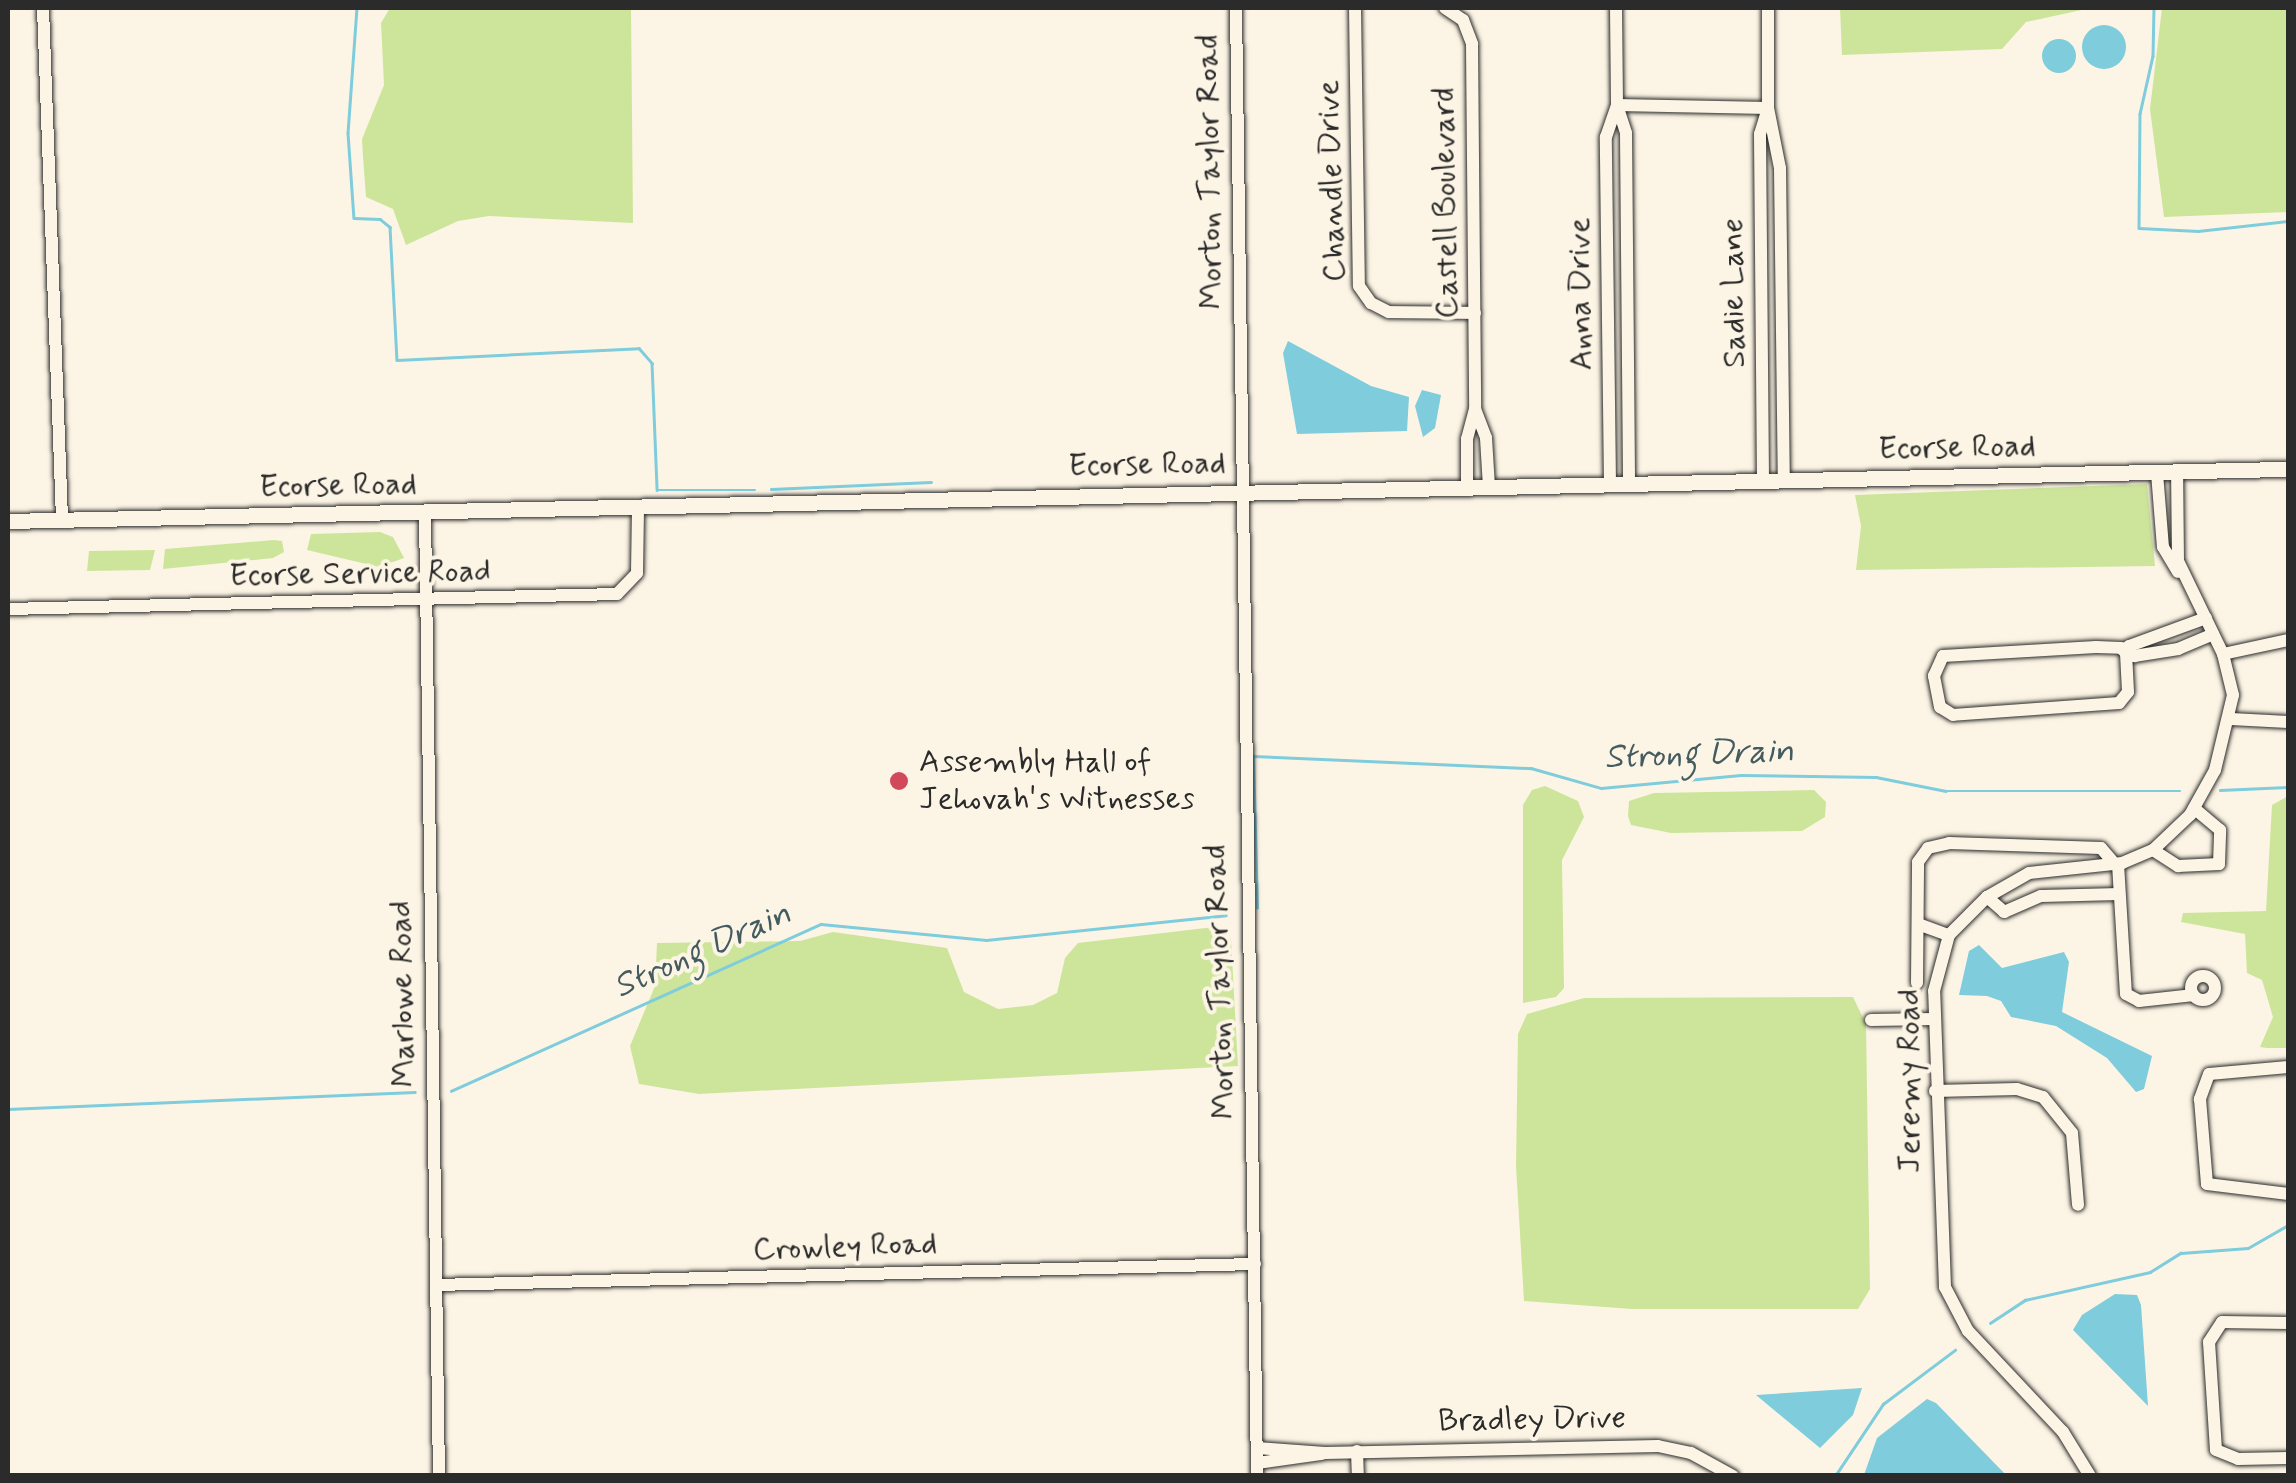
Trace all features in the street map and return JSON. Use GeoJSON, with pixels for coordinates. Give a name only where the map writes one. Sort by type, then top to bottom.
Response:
{"type":"FeatureCollection","features":[{"type":"Feature","properties":{"kind":"main road","name":"Ecorse Road"},"geometry":{"type":"LineString","coordinates":[[8,521],[2288,469]]}},
{"type":"Feature","properties":{"kind":"street"},"geometry":{"type":"LineString","coordinates":[[43,8],[62,520]]}},
{"type":"Feature","properties":{"kind":"street","name":"Morton Taylor Road"},"geometry":{"type":"LineString","coordinates":[[1236,8],[1257,1462]]}},
{"type":"Feature","properties":{"kind":"street","name":"Chandle Drive"},"geometry":{"type":"LineString","coordinates":[[1355,8],[1359,286],[1390,312],[1475,313]]}},
{"type":"Feature","properties":{"kind":"street","name":"Castell Boulevard"},"geometry":{"type":"LineString","coordinates":[[1445,8],[1463,20],[1472,44],[1476,408],[1486,438],[1489,487]]}},
{"type":"Feature","properties":{"kind":"street","name":"Anna Drive"},"geometry":{"type":"LineString","coordinates":[[1616,8],[1618,105],[1626,134],[1629,483]]}},
{"type":"Feature","properties":{"kind":"street","name":"Sadie Lane"},"geometry":{"type":"LineString","coordinates":[[1768,8],[1768,108],[1780,168],[1784,480]]}},
{"type":"Feature","properties":{"kind":"street"},"geometry":{"type":"LineString","coordinates":[[1618,105],[1768,108]]}},
{"type":"Feature","properties":{"kind":"street","name":"Anna Drive"},"geometry":{"type":"LineString","coordinates":[[1610,484],[1606,136],[1618,105]]}},
{"type":"Feature","properties":{"kind":"street","name":"Sadie Lane"},"geometry":{"type":"LineString","coordinates":[[1763,480],[1760,134],[1768,108]]}},
{"type":"Feature","properties":{"kind":"street","name":"Castell Boulevard"},"geometry":{"type":"LineString","coordinates":[[1466,487],[1466,439],[1476,408]]}},
{"type":"Feature","properties":{"kind":"street","name":"Jeremy Road"},"geometry":{"type":"LineString","coordinates":[[2090,1476],[2071,1442],[1968,1331],[1951,1303],[1939,1248],[1935,978],[1949,935],[1987,898],[2029,873],[2116,864],[2153,850],[2194,808],[2231,718],[2223,654],[2163,547],[2157,472]]}},
{"type":"Feature","properties":{"kind":"street","name":"Jeremy Road"},"geometry":{"type":"LineString","coordinates":[[2177,472],[2183,578]]}},
{"type":"Feature","properties":{"kind":"street","name":"Ecorse Service Road"},"geometry":{"type":"LineString","coordinates":[[8,609],[622,593],[638,573],[638,507]]}},
{"type":"Feature","properties":{"kind":"street","name":"Marlowe Road"},"geometry":{"type":"LineString","coordinates":[[426,512],[439,1476]]}},
{"type":"Feature","properties":{"kind":"street"},"geometry":{"type":"LineString","coordinates":[[2206,618],[2131,644],[2126,653],[2128,692],[2119,703],[1953,716],[1940,708],[1934,676],[1943,656],[2096,647],[2126,653],[2178,649],[2213,634]]}},
{"type":"Feature","properties":{"kind":"street"},"geometry":{"type":"LineString","coordinates":[[2223,654],[2288,640]]}},
{"type":"Feature","properties":{"kind":"street"},"geometry":{"type":"LineString","coordinates":[[2231,718],[2288,722]]}},
{"type":"Feature","properties":{"kind":"street"},"geometry":{"type":"LineString","coordinates":[[2153,850],[2178,866],[2219,864],[2223,835],[2194,808]]}},
{"type":"Feature","properties":{"kind":"street"},"geometry":{"type":"LineString","coordinates":[[1917,984],[1918,862],[1937,845],[2100,848],[2116,864],[2126,994],[2139,1002],[2194,995]]}},
{"type":"Feature","properties":{"kind":"street"},"geometry":{"type":"LineString","coordinates":[[1987,898],[2004,912],[2041,896],[2119,894]]}},
{"type":"Feature","properties":{"kind":"street"},"geometry":{"type":"LineString","coordinates":[[1918,924],[1949,935]]}},
{"type":"Feature","properties":{"kind":"street"},"geometry":{"type":"LineString","coordinates":[[1871,1020],[1933,1019]]}},
{"type":"Feature","properties":{"kind":"street"},"geometry":{"type":"LineString","coordinates":[[2288,1067],[2210,1074],[2200,1099],[2208,1184],[2288,1194]]}},
{"type":"Feature","properties":{"kind":"street"},"geometry":{"type":"LineString","coordinates":[[1935,1091],[2017,1088],[2044,1097],[2072,1133],[2078,1205]]}},
{"type":"Feature","properties":{"kind":"street","name":"Crowley Road"},"geometry":{"type":"LineString","coordinates":[[436,1286],[1254,1264]]}},
{"type":"Feature","properties":{"kind":"street"},"geometry":{"type":"LineString","coordinates":[[2288,1323],[2222,1322],[2209,1342],[2216,1450],[2238,1460],[2288,1458]]}},
{"type":"Feature","properties":{"kind":"street","name":"Bradley Drive"},"geometry":{"type":"LineString","coordinates":[[1257,1462],[1299,1462],[1325,1453],[1357,1451],[1658,1446],[1691,1452],[1732,1476]]}},
{"type":"Feature","properties":{"kind":"street"},"geometry":{"type":"LineString","coordinates":[[1357,1451],[1358,1476]]}},
{"type":"Feature","properties":{"kind":"green space"},"geometry":{"type":"Polygon","coordinates":[[[390,8],[631,8],[633,223],[489,216],[458,221],[406,245],[393,209],[366,197],[363,157],[362,139],[384,85],[381,23],[390,8]]]}},
{"type":"Feature","properties":{"kind":"green space"},"geometry":{"type":"Polygon","coordinates":[[[1840,8],[2091,8],[2026,22],[2002,49],[1842,55],[1840,8]]]}},
{"type":"Feature","properties":{"kind":"green space"},"geometry":{"type":"Polygon","coordinates":[[[2162,8],[2288,8],[2288,212],[2164,217],[2150,109],[2162,8]]]}},
{"type":"Feature","properties":{"kind":"green space"},"geometry":{"type":"Polygon","coordinates":[[[2147,484],[2155,566],[1856,570],[1861,526],[1855,495],[2147,484]]]}},
{"type":"Feature","properties":{"kind":"green space"},"geometry":{"type":"Polygon","coordinates":[[[380,532],[393,537],[404,558],[379,567],[307,550],[311,534],[380,532]]]}},
{"type":"Feature","properties":{"kind":"green space"},"geometry":{"type":"Polygon","coordinates":[[[282,541],[284,552],[273,558],[163,569],[165,549],[282,541]]]}},
{"type":"Feature","properties":{"kind":"green space"},"geometry":{"type":"Polygon","coordinates":[[[155,550],[150,570],[87,571],[89,551],[155,550]]]}},
{"type":"Feature","properties":{"kind":"green space"},"geometry":{"type":"Polygon","coordinates":[[[1545,786],[1578,801],[1584,817],[1562,860],[1564,988],[1556,997],[1523,1003],[1523,805],[1532,790],[1545,786]]]}},
{"type":"Feature","properties":{"kind":"green space"},"geometry":{"type":"Polygon","coordinates":[[[1814,790],[1826,802],[1825,817],[1802,831],[1671,833],[1631,825],[1628,816],[1629,801],[1654,793],[1814,790]]]}},
{"type":"Feature","properties":{"kind":"green space"},"geometry":{"type":"Polygon","coordinates":[[[2288,796],[2288,1048],[2267,1048],[2260,1047],[2273,1017],[2262,980],[2247,973],[2245,934],[2181,922],[2183,913],[2266,911],[2272,805],[2288,796]]]}},
{"type":"Feature","properties":{"kind":"green space"},"geometry":{"type":"Polygon","coordinates":[[[1214,927],[1231,939],[1238,1066],[699,1094],[639,1084],[630,1046],[655,986],[657,943],[800,941],[833,932],[947,948],[964,992],[998,1009],[1033,1005],[1057,993],[1065,958],[1078,943],[1214,927]]]}},
{"type":"Feature","properties":{"kind":"green space"},"geometry":{"type":"Polygon","coordinates":[[[1853,997],[1866,1024],[1870,1289],[1858,1309],[1632,1309],[1524,1301],[1516,1166],[1518,1034],[1527,1014],[1584,998],[1853,997]]]}},
{"type":"Feature","properties":{"kind":"water"},"geometry":{"type":"Polygon","coordinates":[[[2104,25],[2120,31],[2126,47],[2120,63],[2104,69],[2088,63],[2082,47],[2088,31],[2104,25]]]}},
{"type":"Feature","properties":{"kind":"water"},"geometry":{"type":"Polygon","coordinates":[[[2059,39],[2071,44],[2076,56],[2071,68],[2059,73],[2047,68],[2042,56],[2047,44],[2059,39]]]}},
{"type":"Feature","properties":{"kind":"water"},"geometry":{"type":"Polygon","coordinates":[[[1288,341],[1371,386],[1409,397],[1407,431],[1297,434],[1283,353],[1288,341]]]}},
{"type":"Feature","properties":{"kind":"water"},"geometry":{"type":"Polygon","coordinates":[[[1422,390],[1441,395],[1435,428],[1423,437],[1415,406],[1422,390]]]}},
{"type":"Feature","properties":{"kind":"water"},"geometry":{"type":"Polygon","coordinates":[[[1979,945],[2002,968],[2064,952],[2069,962],[2062,1012],[2152,1056],[2144,1089],[2136,1092],[2107,1058],[2056,1026],[2011,1017],[2001,1001],[1987,996],[1959,995],[1969,951],[1979,945]]]}},
{"type":"Feature","properties":{"kind":"water"},"geometry":{"type":"Polygon","coordinates":[[[2115,1294],[2137,1295],[2141,1305],[2148,1406],[2073,1330],[2082,1315],[2115,1294]]]}},
{"type":"Feature","properties":{"kind":"water"},"geometry":{"type":"Polygon","coordinates":[[[1862,1388],[1853,1415],[1820,1448],[1756,1395],[1862,1388]]]}},
{"type":"Feature","properties":{"kind":"water"},"geometry":{"type":"Polygon","coordinates":[[[1927,1399],[1936,1403],[2006,1475],[1864,1475],[1877,1438],[1927,1399]]]}},
{"type":"Feature","properties":{"kind":"waterway"},"geometry":{"type":"LineString","coordinates":[[357,8],[348,133],[354,218],[380,219],[390,227],[397,360],[639,348],[652,363],[657,490],[755,490]]}},
{"type":"Feature","properties":{"kind":"waterway"},"geometry":{"type":"LineString","coordinates":[[2154,8],[2153,56],[2140,114],[2139,228],[2198,231],[2288,221]]}},
{"type":"Feature","properties":{"kind":"waterway"},"geometry":{"type":"LineString","coordinates":[[771,489],[931,482]]}},
{"type":"Feature","properties":{"kind":"waterway","name":"Strong Drain"},"geometry":{"type":"LineString","coordinates":[[1257,908],[1253,756],[1531,768],[1601,788],[1740,775],[1876,777],[1946,791],[2180,791]]}},
{"type":"Feature","properties":{"kind":"waterway","name":"Strong Drain"},"geometry":{"type":"LineString","coordinates":[[2220,790],[2288,787]]}},
{"type":"Feature","properties":{"kind":"waterway","name":"Strong Drain"},"geometry":{"type":"LineString","coordinates":[[451,1091],[821,924],[986,940],[1226,915]]}},
{"type":"Feature","properties":{"kind":"waterway","name":"Strong Drain"},"geometry":{"type":"LineString","coordinates":[[8,1109],[415,1092]]}},
{"type":"Feature","properties":{"kind":"waterway"},"geometry":{"type":"LineString","coordinates":[[1990,1323],[2025,1300],[2150,1272],[2181,1253],[2248,1248],[2288,1225]]}},
{"type":"Feature","properties":{"kind":"waterway"},"geometry":{"type":"LineString","coordinates":[[1835,1476],[1883,1404],[1955,1350]]}},
{"type":"Feature","properties":{"kind":"place","name":"Assembly Hall of Jehovah's Witnesses"},"geometry":{"type":"Point","coordinates":[899,781]}}]}
